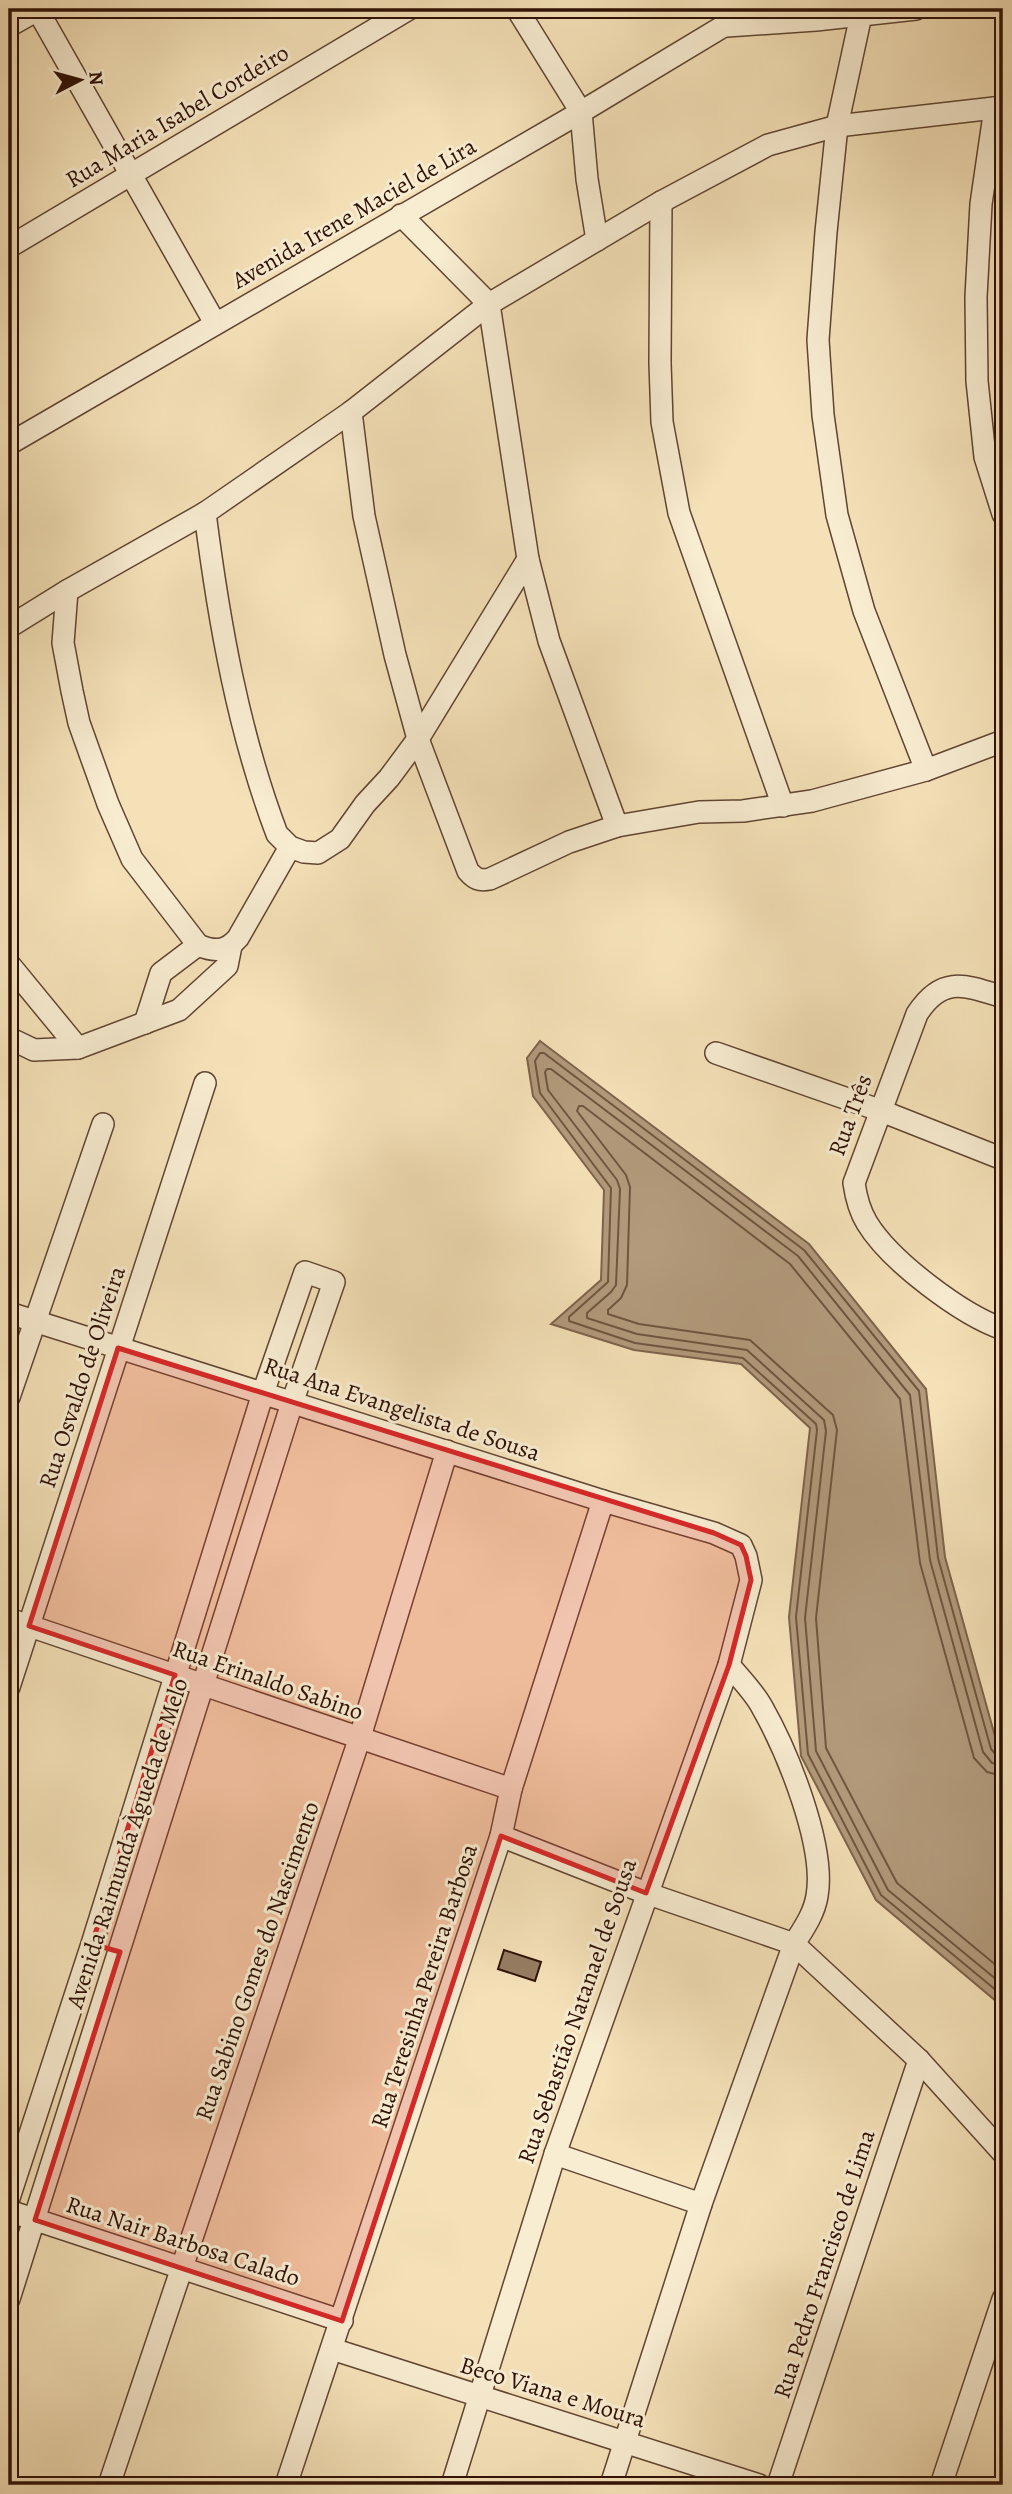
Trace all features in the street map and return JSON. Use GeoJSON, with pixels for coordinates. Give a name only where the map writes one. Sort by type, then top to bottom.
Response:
{"type":"FeatureCollection","features":[{"type":"Feature","properties":{"kind":"street"},"geometry":{"type":"LineString","coordinates":[[9,26],[38,9],[215,323]]}},
{"type":"Feature","properties":{"kind":"street","name":"Rua Maria Isabel Cordeiro"},"geometry":{"type":"LineString","coordinates":[[9,247],[409,9]]}},
{"type":"Feature","properties":{"kind":"street"},"geometry":{"type":"LineString","coordinates":[[517,9],[581,112],[587,179],[597,240]]}},
{"type":"Feature","properties":{"kind":"street","name":"Avenida Irene Maciel de Lira"},"geometry":{"type":"LineString","coordinates":[[9,444],[581,112],[720,17],[752,9]]}},
{"type":"Feature","properties":{"kind":"street"},"geometry":{"type":"LineString","coordinates":[[720,17],[916,9]]}},
{"type":"Feature","properties":{"kind":"street"},"geometry":{"type":"LineString","coordinates":[[860,12],[837,126],[818,341],[824,427],[837,515],[864,611],[926,770]]}},
{"type":"Feature","properties":{"kind":"street"},"geometry":{"type":"LineString","coordinates":[[9,627],[205,513],[351,412],[489,304],[661,202],[768,145],[837,126],[999,108],[981,204],[976,298],[977,381],[985,457],[1003,514]]}},
{"type":"Feature","properties":{"kind":"street"},"geometry":{"type":"LineString","coordinates":[[661,202],[662,422],[679,513],[783,806]]}},
{"type":"Feature","properties":{"kind":"street"},"geometry":{"type":"LineString","coordinates":[[401,215],[489,304],[528,559],[550,641],[617,827]]}},
{"type":"Feature","properties":{"kind":"street"},"geometry":{"type":"LineString","coordinates":[[351,412],[365,516],[395,655],[418,739],[468,871],[475,878],[481,881],[490,879],[569,842],[617,827],[699,812],[743,811],[812,801],[926,770],[1003,741]]}},
{"type":"Feature","properties":{"kind":"street"},"geometry":{"type":"LineString","coordinates":[[205,513],[215,595],[241,723],[277,834],[289,847],[304,852],[318,853],[340,839],[365,804],[389,778],[418,739],[528,559]]}},
{"type":"Feature","properties":{"kind":"street"},"geometry":{"type":"LineString","coordinates":[[67,591],[64,643],[79,723],[108,804],[132,859],[198,945],[210,950],[222,950],[231,946]]}},
{"type":"Feature","properties":{"kind":"street"},"geometry":{"type":"LineString","coordinates":[[9,1038],[34,1050],[78,1048],[179,1010],[227,966],[231,946],[289,847]]}},
{"type":"Feature","properties":{"kind":"street"},"geometry":{"type":"LineString","coordinates":[[145,1023],[161,973],[198,945]]}},
{"type":"Feature","properties":{"kind":"street"},"geometry":{"type":"LineString","coordinates":[[9,964],[78,1048]]}},
{"type":"Feature","properties":{"kind":"street","name":"Rua Três"},"geometry":{"type":"LineString","coordinates":[[1003,997],[959,986],[942,989],[928,996],[917,1014],[853,1182],[857,1202],[866,1223],[880,1241],[906,1266],[957,1306],[1003,1329]]}},
{"type":"Feature","properties":{"kind":"street"},"geometry":{"type":"LineString","coordinates":[[716,1054],[879,1110],[1003,1159]]}},
{"type":"Feature","properties":{"kind":"street","name":"Rua Osvaldo de Oliveira"},"geometry":{"type":"LineString","coordinates":[[9,1687],[19,1622],[118,1348],[205,1083]]}},
{"type":"Feature","properties":{"kind":"street"},"geometry":{"type":"LineString","coordinates":[[9,1397],[103,1124]]}},
{"type":"Feature","properties":{"kind":"street","name":"Avenida Raimunda Àgueda de Melo"},"geometry":{"type":"LineString","coordinates":[[9,2198],[92,1944],[263,1393],[305,1272],[334,1282],[292,1403],[9,2299]]}},
{"type":"Feature","properties":{"kind":"street","name":"Rua Ana Evangelista de Sousa"},"geometry":{"type":"LineString","coordinates":[[9,1313],[603,1501],[713,1533],[741,1545],[746,1556]]}},
{"type":"Feature","properties":{"kind":"street","name":"Rua Sabino Gomes do Nascimento"},"geometry":{"type":"LineString","coordinates":[[110,2485],[359,1740],[447,1451]]}},
{"type":"Feature","properties":{"kind":"street","name":"Rua Teresinha Pereira Barbosa"},"geometry":{"type":"LineString","coordinates":[[286,2485],[501,1836],[511,1789],[603,1501]]}},
{"type":"Feature","properties":{"kind":"street","name":"Rua Sebastião Natanael de Sousa"},"geometry":{"type":"LineString","coordinates":[[452,2485],[555,2154],[729,1665],[751,1580],[746,1556]]}},
{"type":"Feature","properties":{"kind":"street","name":"Rua Erinaldo Sabino"},"geometry":{"type":"LineString","coordinates":[[19,1622],[205,1684],[359,1740],[511,1789]]}},
{"type":"Feature","properties":{"kind":"street"},"geometry":{"type":"LineString","coordinates":[[611,2485],[701,2204],[794,1944],[812,1917],[817,1896],[820,1870],[792,1770],[761,1705],[729,1665]]}},
{"type":"Feature","properties":{"kind":"street"},"geometry":{"type":"LineString","coordinates":[[501,1836],[646,1893],[794,1944],[919,2060],[1003,2153]]}},
{"type":"Feature","properties":{"kind":"street"},"geometry":{"type":"LineString","coordinates":[[92,1944],[120,1952]]}},
{"type":"Feature","properties":{"kind":"street","name":"Rua Pedro Francisco de Lima"},"geometry":{"type":"LineString","coordinates":[[778,2485],[919,2060]]}},
{"type":"Feature","properties":{"kind":"street"},"geometry":{"type":"LineString","coordinates":[[555,2154],[701,2204]]}},
{"type":"Feature","properties":{"kind":"street","name":"Rua Nair Barbosa Calado"},"geometry":{"type":"LineString","coordinates":[[9,2211],[342,2321]]}},
{"type":"Feature","properties":{"kind":"street"},"geometry":{"type":"LineString","coordinates":[[941,2485],[1003,2299]]}},
{"type":"Feature","properties":{"kind":"street","name":"Beco Viana e Moura"},"geometry":{"type":"LineString","coordinates":[[332,2349],[759,2485]]}},
{"type":"Feature","properties":{"kind":"highlighted area"},"geometry":{"type":"Polygon","coordinates":[[[118,1348],[714,1533],[741,1545],[746,1556],[751,1580],[729,1665],[646,1893],[501,1836],[342,2321],[35,2220],[120,1952],[92,1944],[175,1675],[29,1626],[118,1348]]]}},
{"type":"Feature","properties":{"kind":"water"},"geometry":{"type":"Polygon","coordinates":[[[540,1041],[809,1244],[926,1389],[945,1557],[998,1747],[1003,1752],[1003,2007],[876,1900],[801,1756],[789,1617],[810,1428],[741,1364],[634,1350],[551,1324],[601,1280],[604,1190],[533,1096],[527,1058],[540,1041]]]}},
{"type":"Feature","properties":{"kind":"building"},"geometry":{"type":"Polygon","coordinates":[[[504,1950],[541,1962],[535,1981],[498,1969],[504,1950]]]}}]}
